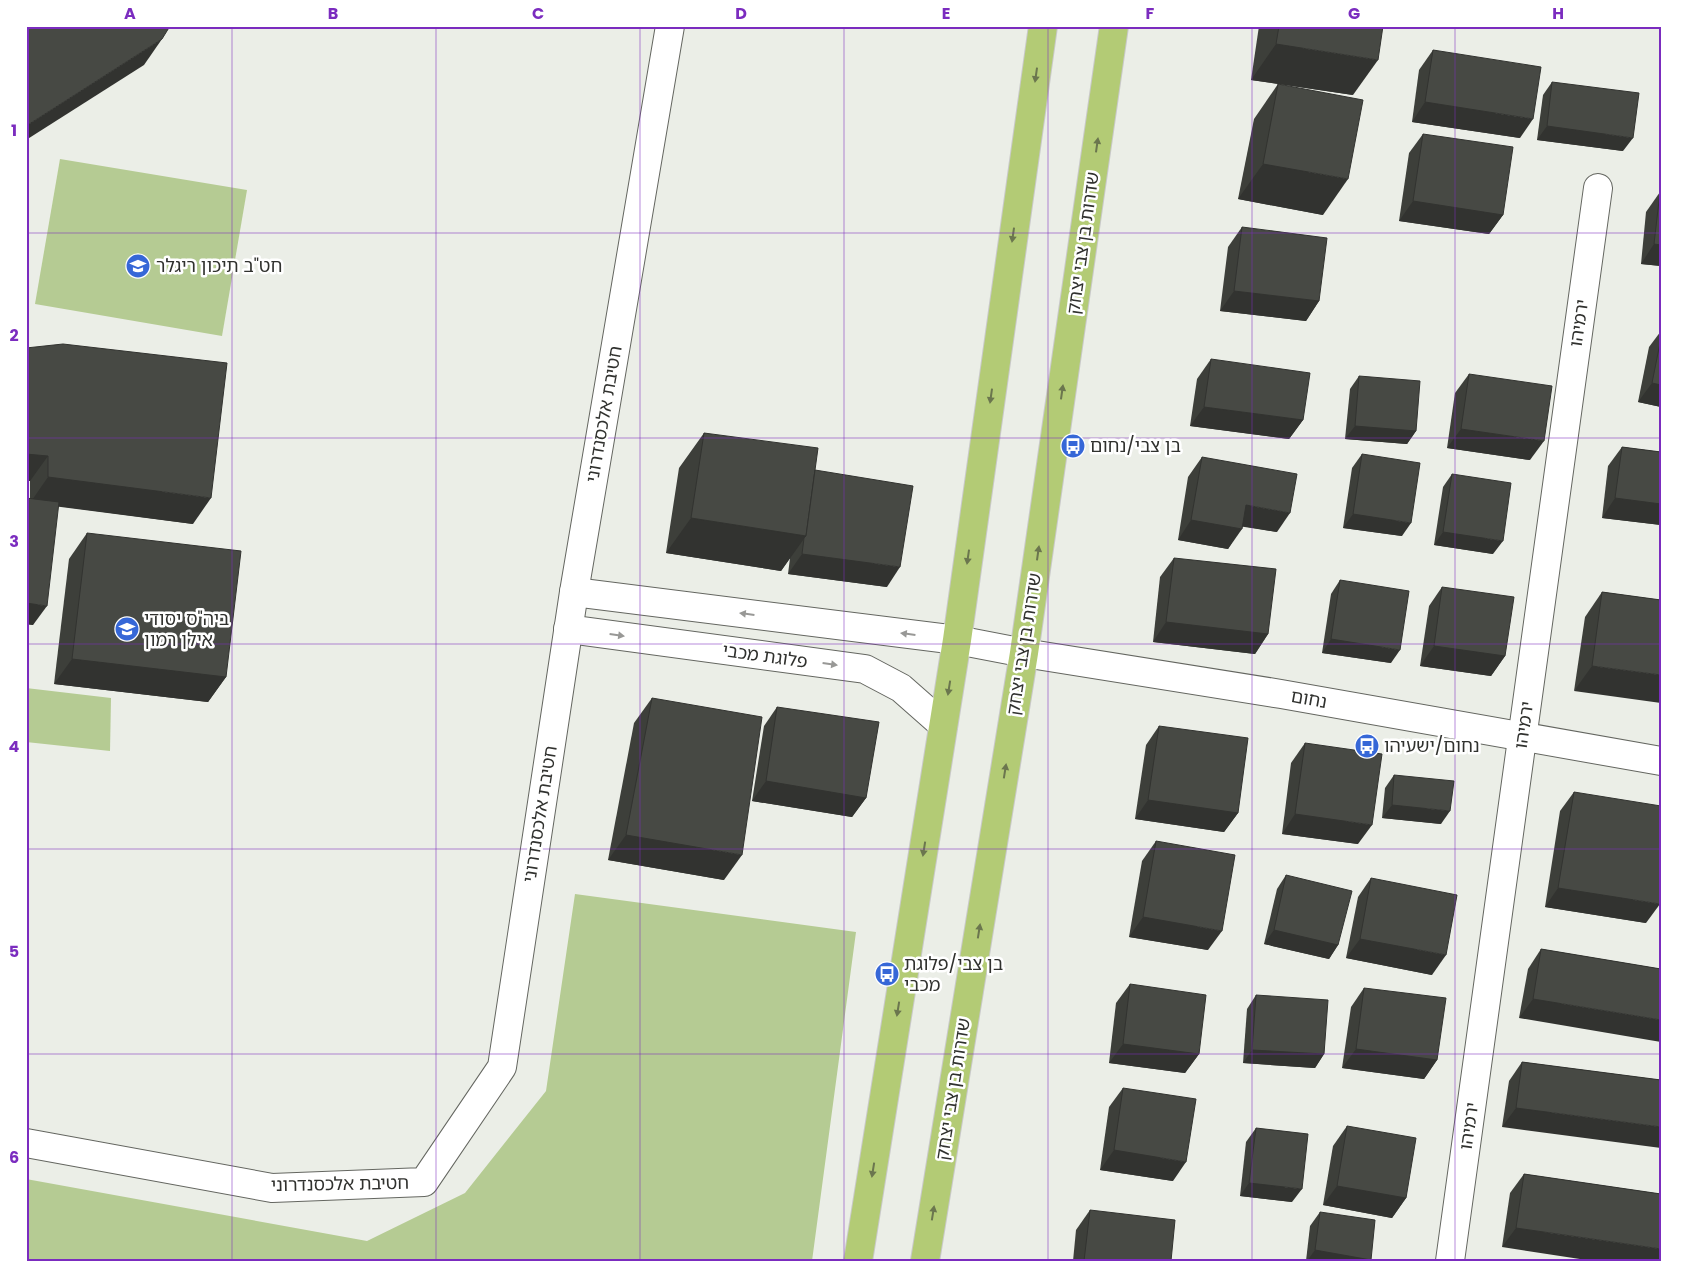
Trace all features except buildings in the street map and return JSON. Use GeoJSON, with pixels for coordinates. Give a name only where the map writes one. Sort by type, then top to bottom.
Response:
{"type":"FeatureCollection","features":[{"type":"Feature","properties":{"kind":"main road"},"geometry":{"type":"LineString","coordinates":[[858,1261],[957,640],[1043,26]]}},
{"type":"Feature","properties":{"kind":"main road","name":"שדרות בן צבי יצחק"},"geometry":{"type":"LineString","coordinates":[[925,1261],[1024,653],[1114,26]]}},
{"type":"Feature","properties":{"kind":"street","name":"חטיבת אלכסנדרוני"},"geometry":{"type":"LineString","coordinates":[[26,1142],[272,1188],[424,1182],[502,1067],[568,629],[670,26]]}},
{"type":"Feature","properties":{"kind":"street","name":"ירמיהו"},"geometry":{"type":"LineString","coordinates":[[1450,1261],[1598,188]]}},
{"type":"Feature","properties":{"kind":"street"},"geometry":{"type":"LineString","coordinates":[[574,592],[957,640]]}},
{"type":"Feature","properties":{"kind":"street","name":"פלוגת מכבי"},"geometry":{"type":"LineString","coordinates":[[568,629],[865,669],[901,688],[943,725]]}},
{"type":"Feature","properties":{"kind":"street","name":"נחום"},"geometry":{"type":"LineString","coordinates":[[957,640],[1024,653],[1281,694],[1661,761]]}},
{"type":"Feature","properties":{"kind":"green space"},"geometry":{"type":"Polygon","coordinates":[[[60,159],[247,190],[222,336],[35,304],[60,159]]]}},
{"type":"Feature","properties":{"kind":"green space"},"geometry":{"type":"Polygon","coordinates":[[[26,688],[111,698],[110,751],[26,742],[26,688]]]}},
{"type":"Feature","properties":{"kind":"green space"},"geometry":{"type":"Polygon","coordinates":[[[575,894],[856,932],[812,1261],[26,1261],[26,1179],[367,1241],[465,1193],[546,1091],[575,894]]]}},
{"type":"Feature","properties":{"kind":"place","name":"חט\"ב תיכון ריגלר"},"geometry":{"type":"Point","coordinates":[138,266]}},
{"type":"Feature","properties":{"kind":"place","name":"בן צבי/נחום"},"geometry":{"type":"Point","coordinates":[1073,446]}},
{"type":"Feature","properties":{"kind":"place","name":"ביה\"ס יסודי אילן רמון"},"geometry":{"type":"Point","coordinates":[127,629]}},
{"type":"Feature","properties":{"kind":"place","name":"נחום/ישעיהו"},"geometry":{"type":"Point","coordinates":[1367,746]}},
{"type":"Feature","properties":{"kind":"place","name":"בן צבי/פלוגת מכבי"},"geometry":{"type":"Point","coordinates":[887,974]}}]}
